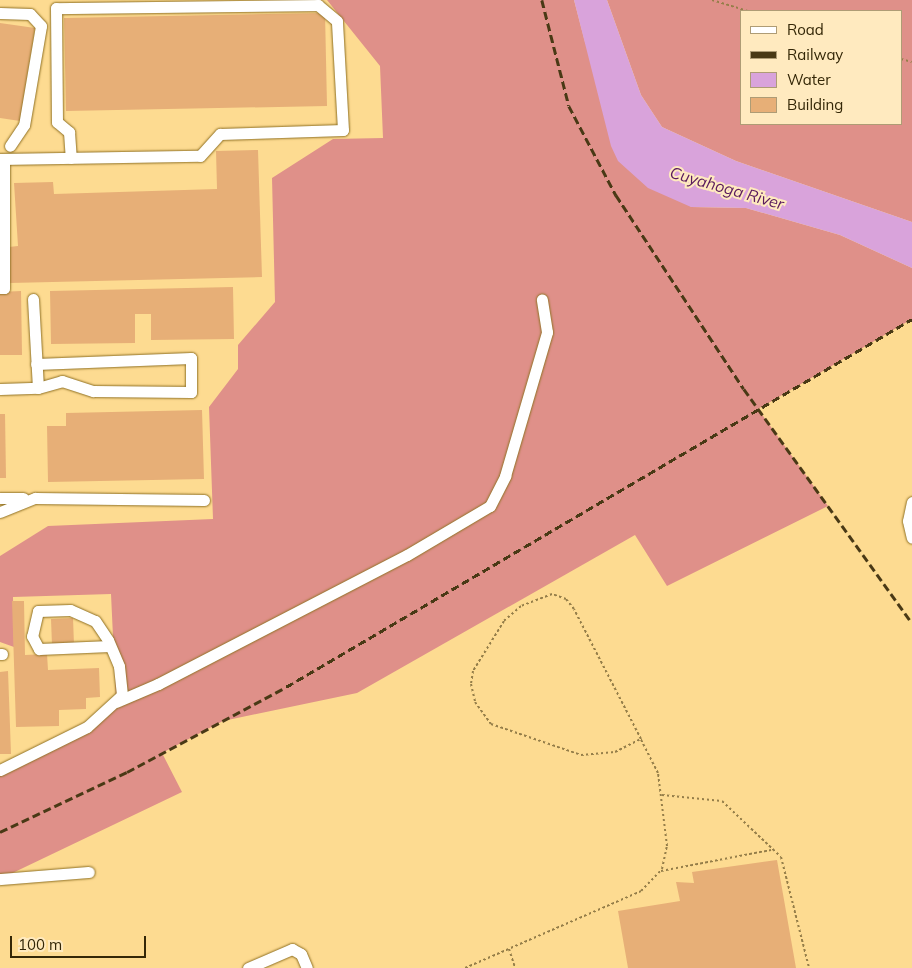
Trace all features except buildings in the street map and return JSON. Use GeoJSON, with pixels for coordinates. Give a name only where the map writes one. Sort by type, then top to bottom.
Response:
{"type":"FeatureCollection","features":[{"type":"Feature","properties":{"kind":"street"},"geometry":{"type":"LineString","coordinates":[[7,159],[200,156],[220,134],[343,130],[337,21],[318,4],[56,8],[57,122],[69,132],[71,158]]}},
{"type":"Feature","properties":{"kind":"street"},"geometry":{"type":"LineString","coordinates":[[0,14],[30,14],[41,26],[24,124],[5,146],[7,159],[2,288]]}},
{"type":"Feature","properties":{"kind":"street"},"geometry":{"type":"LineString","coordinates":[[33,299],[38,388]]}},
{"type":"Feature","properties":{"kind":"street"},"geometry":{"type":"LineString","coordinates":[[116,702],[158,684],[407,555],[490,506],[505,476],[548,332],[542,299]]}},
{"type":"Feature","properties":{"kind":"street"},"geometry":{"type":"LineString","coordinates":[[0,389],[38,388],[62,381],[93,391],[191,392],[191,358],[36,364]]}},
{"type":"Feature","properties":{"kind":"street"},"geometry":{"type":"LineString","coordinates":[[0,498],[204,500]]}},
{"type":"Feature","properties":{"kind":"street"},"geometry":{"type":"LineString","coordinates":[[0,512],[35,498]]}},
{"type":"Feature","properties":{"kind":"street"},"geometry":{"type":"LineString","coordinates":[[912,502],[908,521],[912,538]]}},
{"type":"Feature","properties":{"kind":"street"},"geometry":{"type":"LineString","coordinates":[[0,770],[87,727],[122,695],[122,678],[110,646],[95,621],[84,614],[55,609],[38,611],[33,619],[32,636],[39,649],[110,646]]}},
{"type":"Feature","properties":{"kind":"street"},"geometry":{"type":"LineString","coordinates":[[0,880],[89,872]]}},
{"type":"Feature","properties":{"kind":"street"},"geometry":{"type":"LineString","coordinates":[[248,968],[292,949],[301,954],[307,968]]}},
{"type":"Feature","properties":{"kind":"path"},"geometry":{"type":"LineString","coordinates":[[712,0],[745,10]]}},
{"type":"Feature","properties":{"kind":"path"},"geometry":{"type":"LineString","coordinates":[[465,968],[641,891],[661,871],[667,846],[658,773],[641,739],[566,599],[552,594],[521,606],[504,621],[473,671],[475,702],[491,724],[581,755],[615,752],[641,739]]}},
{"type":"Feature","properties":{"kind":"path"},"geometry":{"type":"LineString","coordinates":[[662,795],[722,801],[786,863],[809,968]]}},
{"type":"Feature","properties":{"kind":"path"},"geometry":{"type":"LineString","coordinates":[[661,871],[771,850]]}},
{"type":"Feature","properties":{"kind":"path"},"geometry":{"type":"LineString","coordinates":[[509,949],[515,968]]}},
{"type":"Feature","properties":{"kind":"shaded area"},"geometry":{"type":"Polygon","coordinates":[[[327,0],[574,0],[585,42],[691,207],[746,208],[840,235],[912,268],[912,319],[758,409],[828,506],[667,586],[635,535],[357,693],[223,721],[162,753],[182,792],[0,879],[0,770],[87,727],[116,701],[111,594],[13,597],[14,647],[0,642],[0,556],[48,526],[213,519],[209,407],[238,369],[238,345],[275,302],[272,178],[333,139],[383,138],[380,66],[327,0]]]}},
{"type":"Feature","properties":{"kind":"shaded area"},"geometry":{"type":"Polygon","coordinates":[[[607,0],[912,0],[912,222],[736,161],[662,127],[641,95],[607,0]]]}},
{"type":"Feature","properties":{"kind":"water","name":"Cuyahoga River"},"geometry":{"type":"Polygon","coordinates":[[[574,0],[607,0],[641,95],[662,127],[736,161],[912,222],[912,268],[840,235],[746,208],[691,207],[648,188],[618,161],[611,146],[574,0]]]}},
{"type":"Feature","properties":{"kind":"railway"},"geometry":{"type":"LineString","coordinates":[[542,0],[569,106],[616,195],[744,389],[912,623]]}},
{"type":"Feature","properties":{"kind":"railway"},"geometry":{"type":"LineString","coordinates":[[0,832],[127,772],[286,687],[912,319]]}}]}
